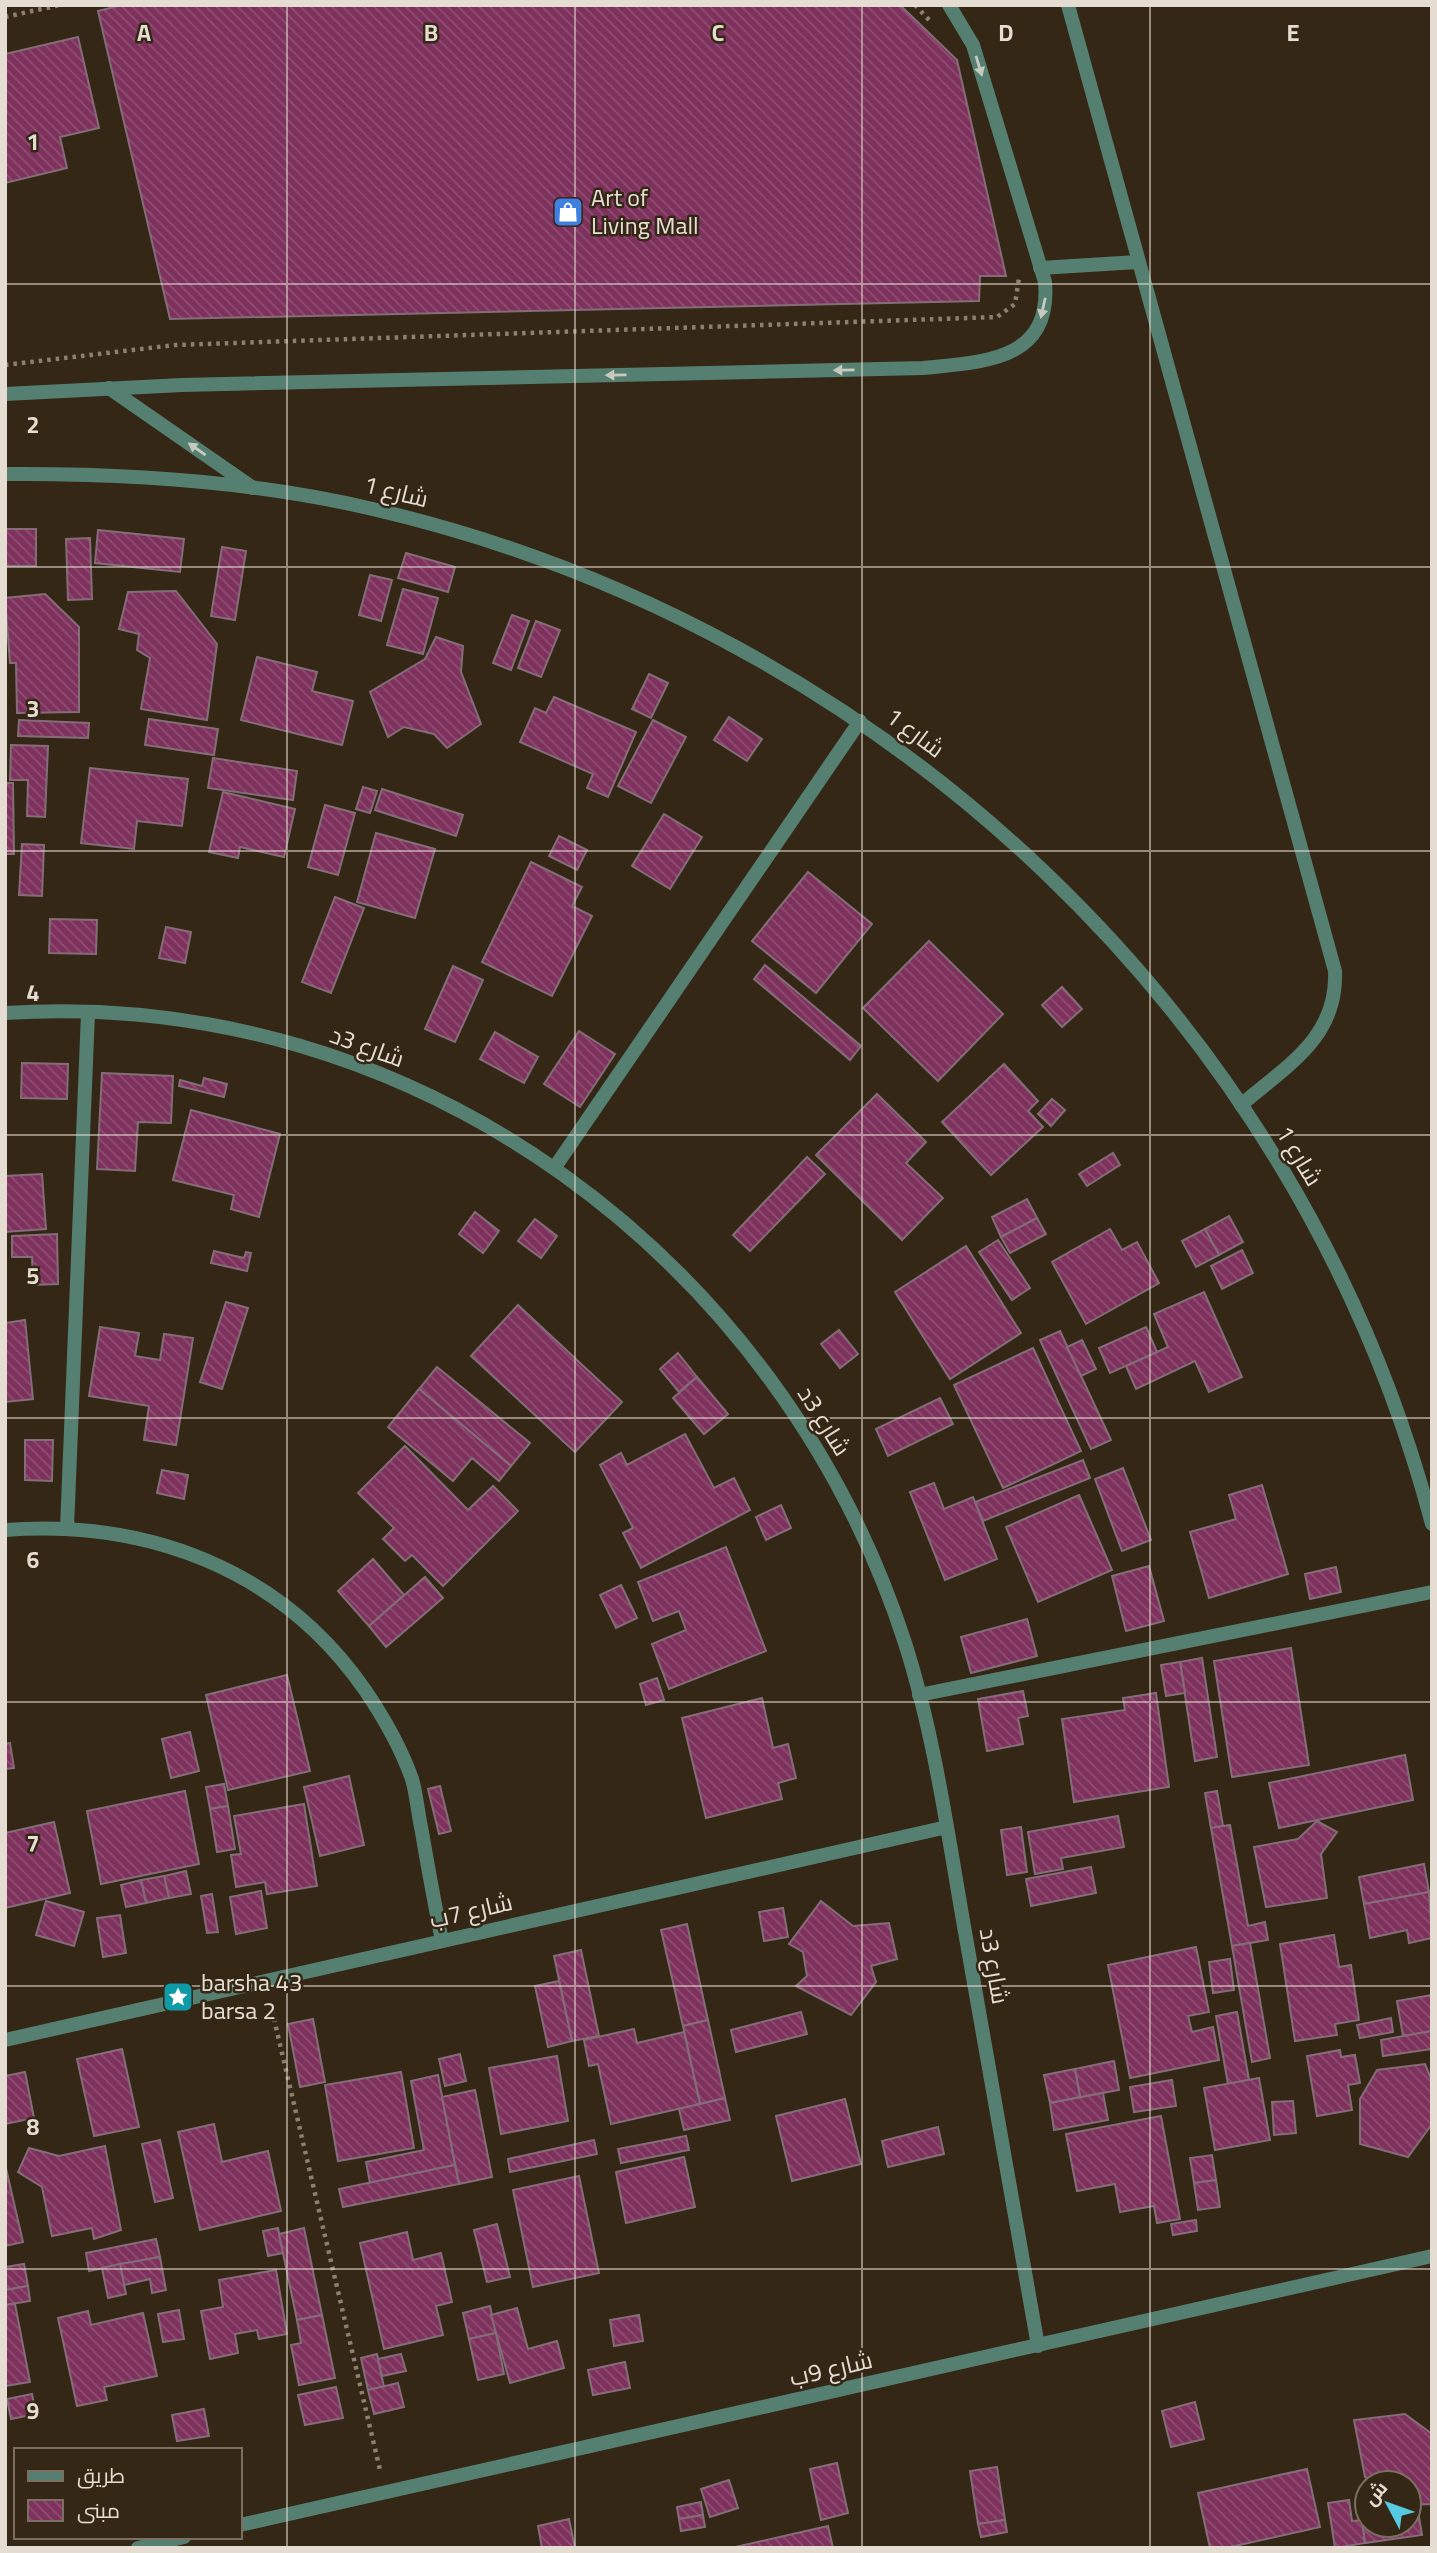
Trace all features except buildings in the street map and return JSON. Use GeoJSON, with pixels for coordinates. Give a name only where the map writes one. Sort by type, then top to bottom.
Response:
{"type":"FeatureCollection","features":[{"type":"Feature","properties":{"kind":"street"},"geometry":{"type":"LineString","coordinates":[[5,394],[109,388],[923,368],[990,361],[1018,348],[1039,325],[1046,296],[973,46],[949,5]]}},
{"type":"Feature","properties":{"kind":"street"},"geometry":{"type":"LineString","coordinates":[[1068,5],[1335,971],[1336,993],[1321,1032],[1241,1105]]}},
{"type":"Feature","properties":{"kind":"street"},"geometry":{"type":"LineString","coordinates":[[1040,268],[1138,262]]}},
{"type":"Feature","properties":{"kind":"street"},"geometry":{"type":"LineString","coordinates":[[109,388],[253,488]]}},
{"type":"Feature","properties":{"kind":"street","name":"شارع 1"},"geometry":{"type":"LineString","coordinates":[[5,474],[147,477],[253,488],[327,500],[447,528],[587,576],[721,638],[860,721],[947,786],[1045,872],[1100,926],[1200,1044],[1241,1105],[1301,1204],[1352,1305],[1407,1444],[1432,1524]]}},
{"type":"Feature","properties":{"kind":"street"},"geometry":{"type":"LineString","coordinates":[[555,1167],[860,721]]}},
{"type":"Feature","properties":{"kind":"street","name":"شارع 3د"},"geometry":{"type":"LineString","coordinates":[[5,1013],[89,1013],[180,1021],[233,1030],[337,1058],[438,1099],[486,1123],[555,1167],[619,1216],[698,1290],[733,1331],[798,1418],[858,1528],[901,1632],[936,1765],[1038,2346]]}},
{"type":"Feature","properties":{"kind":"street"},"geometry":{"type":"LineString","coordinates":[[67,1528],[89,1013]]}},
{"type":"Feature","properties":{"kind":"street"},"geometry":{"type":"LineString","coordinates":[[5,1530],[67,1528],[144,1539],[188,1552],[232,1570],[267,1591],[328,1644],[377,1708],[412,1780],[442,1941]]}},
{"type":"Feature","properties":{"kind":"street"},"geometry":{"type":"LineString","coordinates":[[919,1695],[1432,1592]]}},
{"type":"Feature","properties":{"kind":"street","name":"شارع 7ب"},"geometry":{"type":"LineString","coordinates":[[5,2039],[947,1827]]}},
{"type":"Feature","properties":{"kind":"street","name":"شارع 9ب"},"geometry":{"type":"LineString","coordinates":[[242,2525],[1432,2256]]}},
{"type":"Feature","properties":{"kind":"street"},"geometry":{"type":"LineString","coordinates":[[138,2548],[176,2539]]}},
{"type":"Feature","properties":{"kind":"path"},"geometry":{"type":"LineString","coordinates":[[5,18],[60,5]]}},
{"type":"Feature","properties":{"kind":"path"},"geometry":{"type":"LineString","coordinates":[[915,5],[934,24]]}},
{"type":"Feature","properties":{"kind":"path"},"geometry":{"type":"LineString","coordinates":[[5,365],[175,345],[997,317],[1015,304],[1020,267]]}},
{"type":"Feature","properties":{"kind":"path"},"geometry":{"type":"LineString","coordinates":[[265,1981],[384,2492]]}},
{"type":"Feature","properties":{"kind":"place","name":"Art of Living Mall"},"geometry":{"type":"Point","coordinates":[568,212]}},
{"type":"Feature","properties":{"kind":"place","name":"barsha 43 barsa 2"},"geometry":{"type":"Point","coordinates":[178,1997]}}]}
